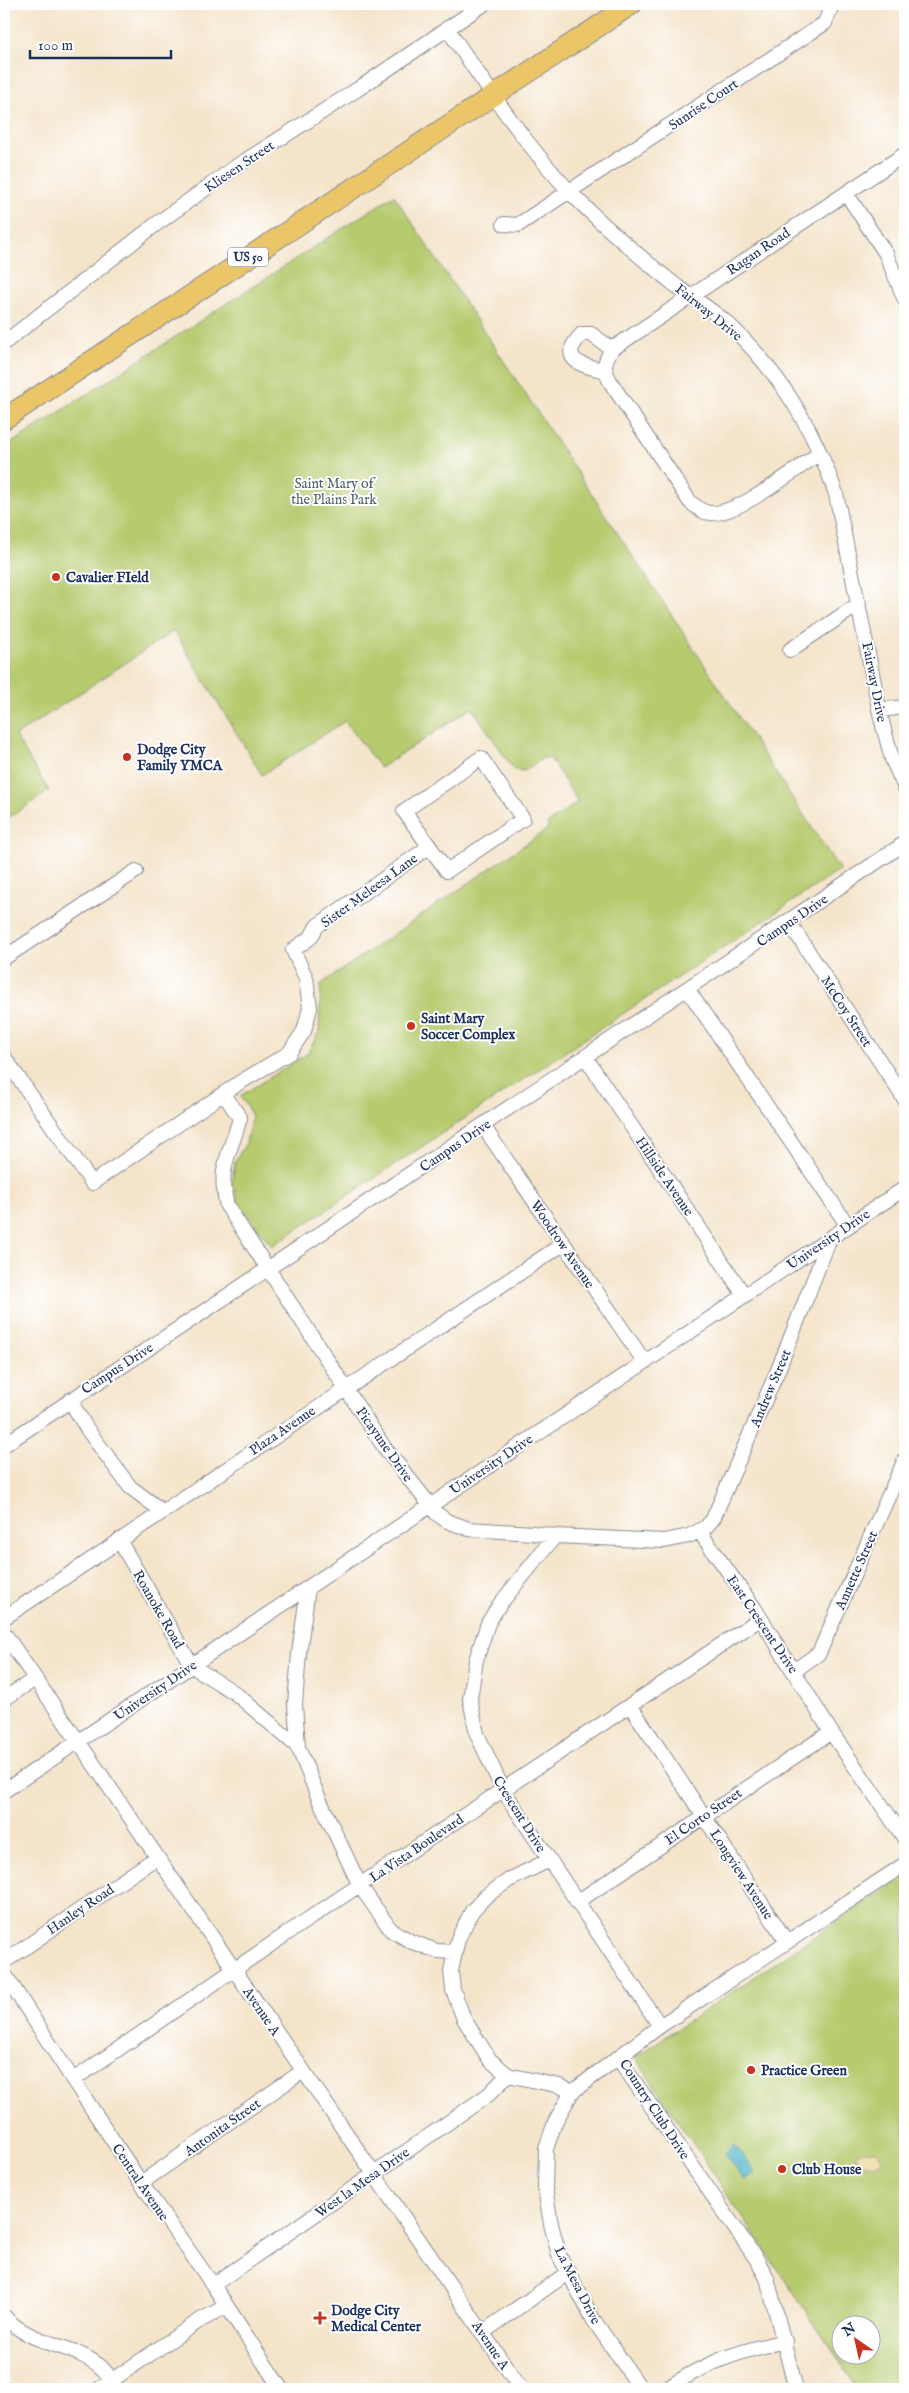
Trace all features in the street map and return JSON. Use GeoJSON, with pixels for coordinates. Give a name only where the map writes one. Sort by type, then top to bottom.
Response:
{"type":"FeatureCollection","features":[{"type":"Feature","properties":{"kind":"highway","name":"US 50"},"geometry":{"type":"LineString","coordinates":[[4,419],[632,4]]}},
{"type":"Feature","properties":{"kind":"street","name":"Kliesen Street"},"geometry":{"type":"LineString","coordinates":[[4,343],[155,225],[237,166],[358,89],[484,4]]}},
{"type":"Feature","properties":{"kind":"street","name":"Sunrise Court"},"geometry":{"type":"LineString","coordinates":[[504,224],[518,225],[570,192],[825,22],[830,10]]}},
{"type":"Feature","properties":{"kind":"street","name":"Fairway Drive"},"geometry":{"type":"LineString","coordinates":[[447,28],[493,95],[570,192],[676,286],[692,295],[745,341],[782,384],[820,453],[836,494],[880,710],[892,759],[905,788]]}},
{"type":"Feature","properties":{"kind":"street","name":"Ragan Road"},"geometry":{"type":"LineString","coordinates":[[612,349],[905,154]]}},
{"type":"Feature","properties":{"kind":"street"},"geometry":{"type":"LineString","coordinates":[[846,193],[886,254],[905,300]]}},
{"type":"Feature","properties":{"kind":"street"},"geometry":{"type":"LineString","coordinates":[[604,370],[583,366],[575,361],[571,353],[574,343],[582,334],[591,334],[612,349],[606,358],[604,370],[667,469],[690,502],[702,511],[710,513],[728,511],[820,453]]}},
{"type":"Feature","properties":{"kind":"street"},"geometry":{"type":"LineString","coordinates":[[790,650],[859,604]]}},
{"type":"Feature","properties":{"kind":"street"},"geometry":{"type":"LineString","coordinates":[[880,710],[905,707]]}},
{"type":"Feature","properties":{"kind":"street","name":"Sister Meleesa Lane"},"geometry":{"type":"LineString","coordinates":[[481,758],[523,819],[446,870],[430,846],[404,811],[481,758]]}},
{"type":"Feature","properties":{"kind":"street","name":"Campus Drive"},"geometry":{"type":"LineString","coordinates":[[4,1445],[905,844]]}},
{"type":"Feature","properties":{"kind":"street","name":"Sister Meleesa Lane"},"geometry":{"type":"LineString","coordinates":[[4,1057],[92,1183],[224,1094],[289,1053],[304,1031],[310,1008],[306,978],[293,950],[311,937],[317,926],[430,846]]}},
{"type":"Feature","properties":{"kind":"street"},"geometry":{"type":"LineString","coordinates":[[4,958],[136,871]]}},
{"type":"Feature","properties":{"kind":"street","name":"McCoy Street"},"geometry":{"type":"LineString","coordinates":[[789,922],[905,1100]]}},
{"type":"Feature","properties":{"kind":"street"},"geometry":{"type":"LineString","coordinates":[[688,990],[848,1226]]}},
{"type":"Feature","properties":{"kind":"street","name":"Hillside Avenue"},"geometry":{"type":"LineString","coordinates":[[586,1058],[744,1295]]}},
{"type":"Feature","properties":{"kind":"street"},"geometry":{"type":"LineString","coordinates":[[224,1094],[240,1118],[225,1160],[222,1185],[226,1206],[266,1270]]}},
{"type":"Feature","properties":{"kind":"street","name":"Woodrow Avenue"},"geometry":{"type":"LineString","coordinates":[[483,1126],[644,1361]]}},
{"type":"Feature","properties":{"kind":"street","name":"University Drive"},"geometry":{"type":"LineString","coordinates":[[4,1790],[905,1188]]}},
{"type":"Feature","properties":{"kind":"street","name":"Andrew Street"},"geometry":{"type":"LineString","coordinates":[[699,1531],[713,1519],[778,1370],[830,1238]]}},
{"type":"Feature","properties":{"kind":"street","name":"Plaza Avenue"},"geometry":{"type":"LineString","coordinates":[[4,1618],[346,1387],[563,1244]]}},
{"type":"Feature","properties":{"kind":"street","name":"Picayune Drive"},"geometry":{"type":"LineString","coordinates":[[266,1270],[346,1387],[384,1447],[429,1506],[447,1521],[469,1529],[555,1536]]}},
{"type":"Feature","properties":{"kind":"street"},"geometry":{"type":"LineString","coordinates":[[70,1400],[87,1429],[125,1480],[162,1511]]}},
{"type":"Feature","properties":{"kind":"street","name":"Annette Street"},"geometry":{"type":"LineString","coordinates":[[794,1671],[819,1653],[905,1459]]}},
{"type":"Feature","properties":{"kind":"street"},"geometry":{"type":"LineString","coordinates":[[555,1536],[664,1540],[689,1536],[699,1531]]}},
{"type":"Feature","properties":{"kind":"street","name":"East Crescent Drive"},"geometry":{"type":"LineString","coordinates":[[699,1531],[760,1619],[831,1732],[905,1839]]}},
{"type":"Feature","properties":{"kind":"street","name":"Crescent Drive"},"geometry":{"type":"LineString","coordinates":[[555,1536],[500,1604],[488,1623],[476,1660],[470,1699],[477,1734],[503,1790],[660,2026]]}},
{"type":"Feature","properties":{"kind":"street","name":"Roanoke Road"},"geometry":{"type":"LineString","coordinates":[[119,1540],[192,1666],[235,1693],[298,1747]]}},
{"type":"Feature","properties":{"kind":"street","name":"Roanoke Road"},"geometry":{"type":"LineString","coordinates":[[308,1588],[296,1695],[298,1747],[337,1842],[360,1886],[391,1930],[412,1942],[429,1948],[455,1952]]}},
{"type":"Feature","properties":{"kind":"street","name":"La Vista Boulevard"},"geometry":{"type":"LineString","coordinates":[[73,2080],[234,1970],[760,1619]]}},
{"type":"Feature","properties":{"kind":"street","name":"Avenue A"},"geometry":{"type":"LineString","coordinates":[[4,1633],[520,2389]]}},
{"type":"Feature","properties":{"kind":"street"},"geometry":{"type":"LineString","coordinates":[[4,1699],[35,1679]]}},
{"type":"Feature","properties":{"kind":"street","name":"Longview Avenue"},"geometry":{"type":"LineString","coordinates":[[630,1705],[787,1942]]}},
{"type":"Feature","properties":{"kind":"street","name":"El Corto Street"},"geometry":{"type":"LineString","coordinates":[[577,1902],[831,1732]]}},
{"type":"Feature","properties":{"kind":"street","name":"Hanley Road"},"geometry":{"type":"LineString","coordinates":[[4,1962],[157,1857]]}},
{"type":"Feature","properties":{"kind":"street"},"geometry":{"type":"LineString","coordinates":[[549,1860],[509,1880],[486,1896],[472,1911],[458,1938],[450,1971],[452,1990],[464,2019],[490,2060],[508,2075],[560,2086],[572,2092],[618,2058]]}},
{"type":"Feature","properties":{"kind":"street","name":"Country Club Drive"},"geometry":{"type":"LineString","coordinates":[[796,2389],[767,2278],[757,2260],[618,2058],[660,2026],[905,1864]]}},
{"type":"Feature","properties":{"kind":"street","name":"Central Avenue"},"geometry":{"type":"LineString","coordinates":[[4,1973],[73,2080],[213,2285],[281,2389]]}},
{"type":"Feature","properties":{"kind":"street","name":"Antonita Street"},"geometry":{"type":"LineString","coordinates":[[142,2183],[303,2071]]}},
{"type":"Feature","properties":{"kind":"street","name":"West la Mesa Drive"},"geometry":{"type":"LineString","coordinates":[[213,2285],[488,2095],[508,2075]]}},
{"type":"Feature","properties":{"kind":"street","name":"La Mesa Drive"},"geometry":{"type":"LineString","coordinates":[[572,2092],[555,2122],[546,2149],[545,2188],[551,2224],[559,2255],[593,2320],[641,2389]]}},
{"type":"Feature","properties":{"kind":"street"},"geometry":{"type":"LineString","coordinates":[[482,2333],[568,2272]]}},
{"type":"Feature","properties":{"kind":"street"},"geometry":{"type":"LineString","coordinates":[[99,2389],[114,2385],[200,2321],[227,2306]]}},
{"type":"Feature","properties":{"kind":"street"},"geometry":{"type":"LineString","coordinates":[[4,2316],[9,2322],[33,2337],[84,2356],[102,2368],[114,2385]]}},
{"type":"Feature","properties":{"kind":"street"},"geometry":{"type":"LineString","coordinates":[[666,2389],[713,2361],[741,2350],[784,2342]]}},
{"type":"Feature","properties":{"kind":"green space","name":"Saint Mary of the Plains Park"},"geometry":{"type":"Polygon","coordinates":[[[394,195],[840,870],[272,1246],[240,1206],[232,1184],[235,1161],[246,1143],[252,1116],[240,1096],[307,1054],[319,1032],[321,984],[549,828],[547,824],[578,802],[550,758],[543,758],[524,771],[514,770],[472,708],[380,768],[345,721],[262,775],[174,631],[15,736],[49,791],[4,821],[4,448],[394,195]]]}},
{"type":"Feature","properties":{"kind":"green space"},"geometry":{"type":"Polygon","coordinates":[[[905,1876],[905,2389],[858,2389],[843,2366],[882,2366],[882,2316],[832,2316],[832,2350],[635,2057],[905,1876]]]}},
{"type":"Feature","properties":{"kind":"sand"},"geometry":{"type":"Polygon","coordinates":[[[863,2150],[876,2151],[882,2159],[882,2163],[874,2166],[859,2163],[856,2154],[863,2150]]]}},
{"type":"Feature","properties":{"kind":"water"},"geometry":{"type":"Polygon","coordinates":[[[735,2145],[755,2173],[744,2180],[725,2153],[735,2145]]]}},
{"type":"Feature","properties":{"kind":"place","name":"Cavalier FIeld"},"geometry":{"type":"Point","coordinates":[56,577]}},
{"type":"Feature","properties":{"kind":"place","name":"Dodge City Family YMCA"},"geometry":{"type":"Point","coordinates":[127,757]}},
{"type":"Feature","properties":{"kind":"place","name":"Saint Mary Soccer Complex"},"geometry":{"type":"Point","coordinates":[411,1026]}},
{"type":"Feature","properties":{"kind":"place","name":"Practice Green"},"geometry":{"type":"Point","coordinates":[751,2070]}},
{"type":"Feature","properties":{"kind":"place","name":"Club House"},"geometry":{"type":"Point","coordinates":[782,2169]}},
{"type":"Feature","properties":{"kind":"place","name":"Dodge City Medical Center"},"geometry":{"type":"Point","coordinates":[320,2318]}}]}
